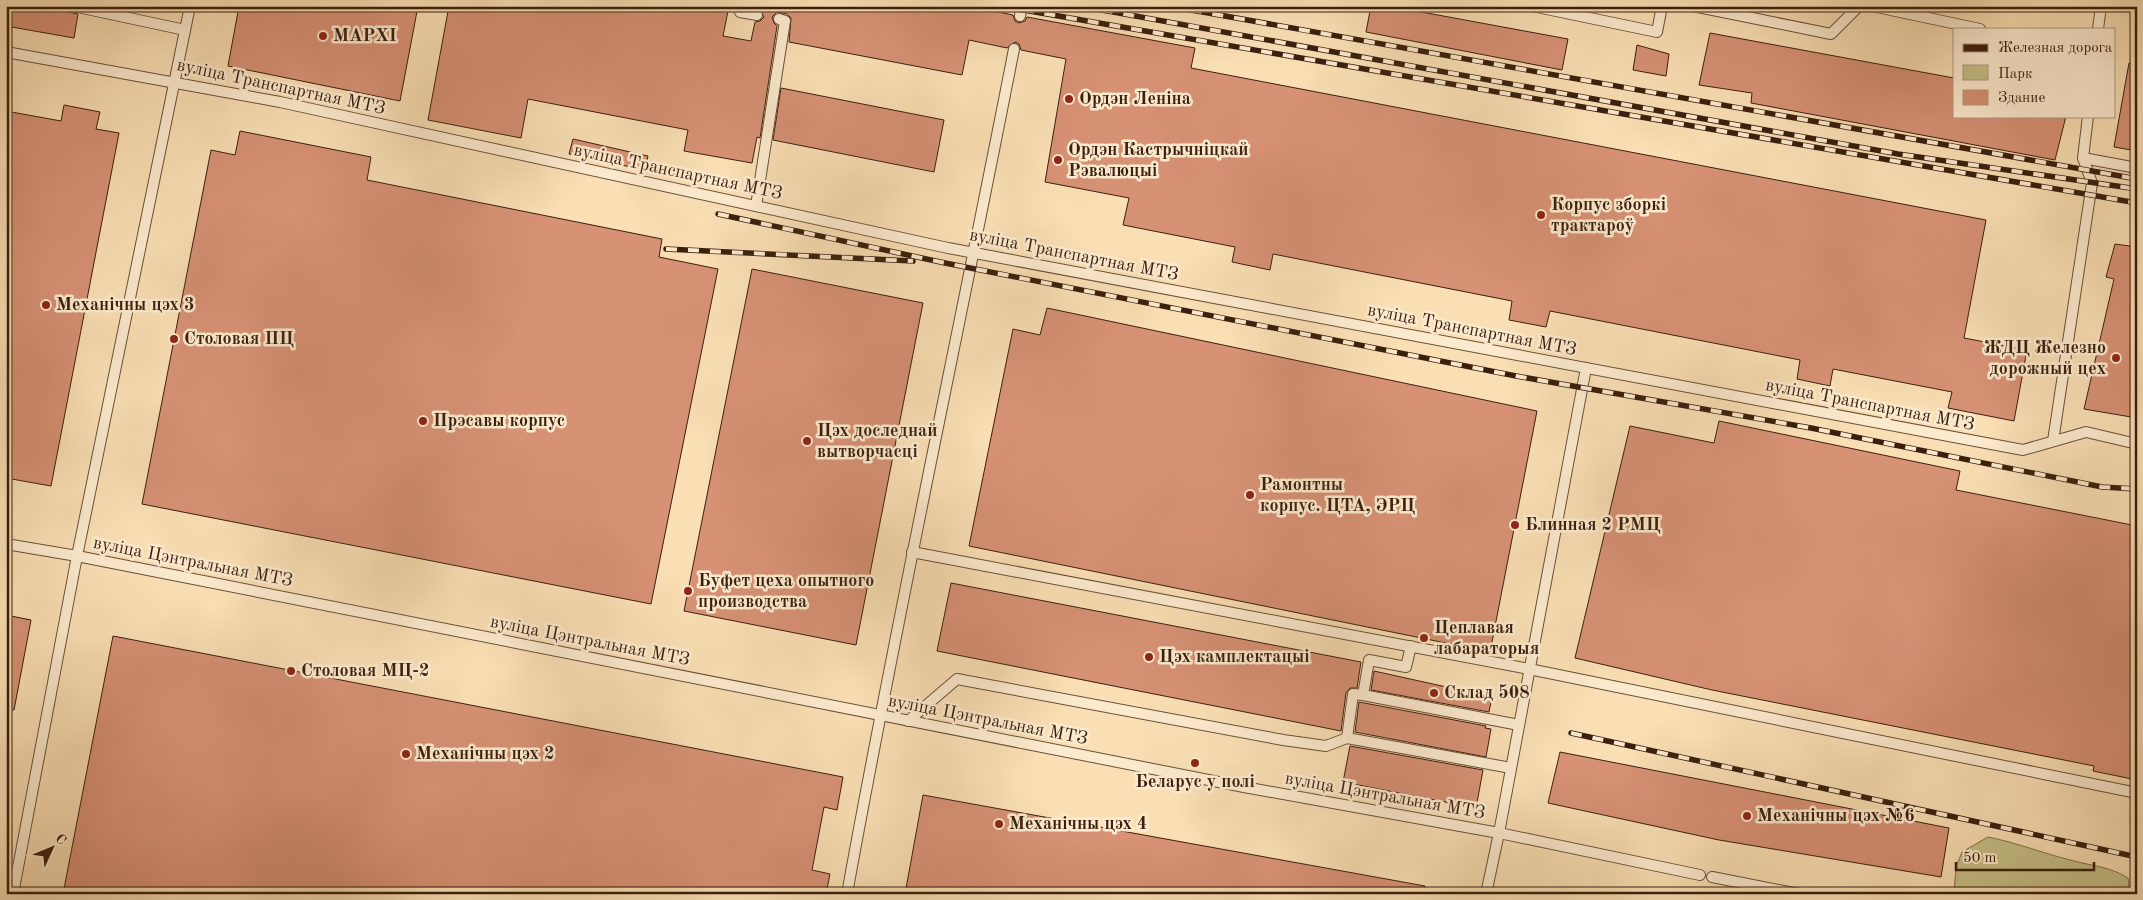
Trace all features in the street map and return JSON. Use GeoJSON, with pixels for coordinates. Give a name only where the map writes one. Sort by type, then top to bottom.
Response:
{"type":"FeatureCollection","features":[{"type":"Feature","properties":{"kind":"lane"},"geometry":{"type":"LineString","coordinates":[[73,6],[184,30]]}},
{"type":"Feature","properties":{"kind":"lane"},"geometry":{"type":"LineString","coordinates":[[13,894],[77,556],[173,81],[190,6]]}},
{"type":"Feature","properties":{"kind":"lane"},"geometry":{"type":"LineString","coordinates":[[741,6],[740,12],[757,15]]}},
{"type":"Feature","properties":{"kind":"lane"},"geometry":{"type":"LineString","coordinates":[[1532,6],[1657,32],[1662,6]]}},
{"type":"Feature","properties":{"kind":"lane"},"geometry":{"type":"LineString","coordinates":[[1693,6],[1831,34],[1859,6]]}},
{"type":"Feature","properties":{"kind":"lane"},"geometry":{"type":"LineString","coordinates":[[1872,6],[1975,28]]}},
{"type":"Feature","properties":{"kind":"lane"},"geometry":{"type":"LineString","coordinates":[[2098,28],[2101,6]]}},
{"type":"Feature","properties":{"kind":"lane"},"geometry":{"type":"LineString","coordinates":[[756,206],[785,21],[779,19]]}},
{"type":"Feature","properties":{"kind":"lane"},"geometry":{"type":"LineString","coordinates":[[847,894],[879,715],[1014,49]]}},
{"type":"Feature","properties":{"kind":"lane","name":"вуліца Транспартная МТЗ"},"geometry":{"type":"LineString","coordinates":[[6,52],[173,81],[974,253],[2023,450],[2086,432],[2137,444]]}},
{"type":"Feature","properties":{"kind":"lane"},"geometry":{"type":"LineString","coordinates":[[2053,441],[2092,183],[2083,158],[2088,118]]}},
{"type":"Feature","properties":{"kind":"lane"},"geometry":{"type":"LineString","coordinates":[[2083,158],[2137,168]]}},
{"type":"Feature","properties":{"kind":"lane","name":"вуліца Цэнтральная МТЗ"},"geometry":{"type":"LineString","coordinates":[[6,544],[77,556],[1244,787],[1499,833],[1586,368]]}},
{"type":"Feature","properties":{"kind":"lane"},"geometry":{"type":"LineString","coordinates":[[912,552],[1529,669],[2137,793]]}},
{"type":"Feature","properties":{"kind":"lane"},"geometry":{"type":"LineString","coordinates":[[1364,695],[1369,660],[1406,667],[1411,646]]}},
{"type":"Feature","properties":{"kind":"lane"},"geometry":{"type":"LineString","coordinates":[[908,721],[958,679],[1284,740],[1326,746],[1347,738],[1511,768]]}},
{"type":"Feature","properties":{"kind":"lane"},"geometry":{"type":"LineString","coordinates":[[1347,738],[1353,694],[1519,725]]}},
{"type":"Feature","properties":{"kind":"lane"},"geometry":{"type":"LineString","coordinates":[[1486,894],[1499,833],[1700,875]]}},
{"type":"Feature","properties":{"kind":"lane"},"geometry":{"type":"LineString","coordinates":[[1712,877],[1799,894]]}},
{"type":"Feature","properties":{"kind":"green space"},"geometry":{"type":"Polygon","coordinates":[[[1988,837],[2115,871],[2128,878],[2130,894],[1954,894],[1956,867],[1962,852],[1988,837]]]}},
{"type":"Feature","properties":{"kind":"building"},"geometry":{"type":"Polygon","coordinates":[[[6,6],[27,6],[53,11],[54,9],[78,14],[74,38],[6,26],[6,6]]]}},
{"type":"Feature","properties":{"kind":"building","name":"МАРХІ"},"geometry":{"type":"Polygon","coordinates":[[[239,6],[418,6],[400,101],[228,66],[239,6]]]}},
{"type":"Feature","properties":{"kind":"building","name":"Корпус зборкі трактароў"},"geometry":{"type":"Polygon","coordinates":[[[449,6],[729,6],[723,36],[751,41],[755,22],[760,21],[764,17],[758,6],[969,6],[1013,15],[1015,21],[1019,23],[1025,21],[1027,17],[1195,48],[1191,68],[1986,220],[1964,338],[2027,350],[2014,421],[1948,408],[1952,392],[1833,369],[1830,386],[1797,379],[1800,360],[1550,311],[1546,327],[1509,320],[1512,301],[1273,254],[1270,270],[1232,262],[1235,247],[1123,225],[1129,198],[1045,182],[1066,59],[1021,50],[1019,44],[1015,42],[1007,48],[969,40],[962,75],[789,42],[791,18],[787,14],[777,12],[772,17],[777,26],[760,138],[757,137],[752,163],[684,151],[688,130],[528,99],[521,138],[428,120],[449,6]]]}},
{"type":"Feature","properties":{"kind":"building"},"geometry":{"type":"Polygon","coordinates":[[[1371,6],[1389,6],[1568,39],[1562,70],[1366,32],[1371,6]]]}},
{"type":"Feature","properties":{"kind":"building"},"geometry":{"type":"Polygon","coordinates":[[[1710,33],[1953,78],[1953,118],[2066,118],[2055,160],[1751,103],[1752,93],[1699,85],[1710,33]]]}},
{"type":"Feature","properties":{"kind":"building"},"geometry":{"type":"Polygon","coordinates":[[[1637,45],[1669,54],[1666,76],[1633,70],[1637,45]]]}},
{"type":"Feature","properties":{"kind":"building"},"geometry":{"type":"Polygon","coordinates":[[[2129,63],[2137,64],[2137,151],[2114,147],[2129,63]]]}},
{"type":"Feature","properties":{"kind":"building"},"geometry":{"type":"Polygon","coordinates":[[[781,88],[944,120],[934,172],[773,140],[781,88]]]}},
{"type":"Feature","properties":{"kind":"building","name":"Механічны цэх 3"},"geometry":{"type":"Polygon","coordinates":[[[64,105],[100,112],[96,129],[119,133],[51,486],[6,478],[6,111],[61,121],[64,105]]]}},
{"type":"Feature","properties":{"kind":"building","name":"Прэсавы корпус"},"geometry":{"type":"Polygon","coordinates":[[[240,131],[371,157],[367,180],[662,239],[659,257],[718,269],[651,604],[142,504],[211,150],[235,155],[240,131]]]}},
{"type":"Feature","properties":{"kind":"building"},"geometry":{"type":"Polygon","coordinates":[[[573,139],[648,156],[645,170],[569,154],[573,139]]]}},
{"type":"Feature","properties":{"kind":"building","name":"ЖДЦ Железно дорожный цех"},"geometry":{"type":"Polygon","coordinates":[[[2115,244],[2137,247],[2137,418],[2084,409],[2114,279],[2106,277],[2115,244]]]}},
{"type":"Feature","properties":{"kind":"building","name":"Цэх доследнай вытворчасці"},"geometry":{"type":"Polygon","coordinates":[[[752,269],[923,303],[856,645],[684,611],[752,269]]]}},
{"type":"Feature","properties":{"kind":"building","name":"Рамонтны корпус. ЦТА, ЭРЦ"},"geometry":{"type":"Polygon","coordinates":[[[1047,308],[1537,411],[1490,652],[969,546],[1013,329],[1040,335],[1047,308]]]}},
{"type":"Feature","properties":{"kind":"building"},"geometry":{"type":"Polygon","coordinates":[[[1719,421],[1960,471],[1956,490],[2137,526],[2137,780],[2093,771],[2094,766],[1712,690],[1575,658],[1630,426],[1714,443],[1719,421]]]}},
{"type":"Feature","properties":{"kind":"building","name":"Цэх камплектацыі"},"geometry":{"type":"Polygon","coordinates":[[[951,583],[1361,662],[1357,688],[1350,688],[1346,693],[1341,731],[937,651],[951,583]]]}},
{"type":"Feature","properties":{"kind":"building"},"geometry":{"type":"Polygon","coordinates":[[[6,615],[31,620],[14,710],[6,709],[6,615]]]}},
{"type":"Feature","properties":{"kind":"building","name":"Механічны цэх 2"},"geometry":{"type":"Polygon","coordinates":[[[113,636],[843,777],[837,810],[824,807],[812,870],[830,874],[826,894],[63,894],[113,636]]]}},
{"type":"Feature","properties":{"kind":"building","name":"Склад 508"},"geometry":{"type":"Polygon","coordinates":[[[1374,671],[1492,697],[1489,712],[1371,690],[1374,671]]]}},
{"type":"Feature","properties":{"kind":"building"},"geometry":{"type":"Polygon","coordinates":[[[1359,702],[1486,726],[1485,728],[1491,729],[1486,757],[1355,732],[1359,702]]]}},
{"type":"Feature","properties":{"kind":"building"},"geometry":{"type":"Polygon","coordinates":[[[1350,746],[1483,770],[1476,808],[1343,782],[1350,746]]]}},
{"type":"Feature","properties":{"kind":"building","name":"Механічны цэх №6"},"geometry":{"type":"Polygon","coordinates":[[[1560,752],[1949,828],[1941,877],[1719,840],[1548,803],[1560,752]]]}},
{"type":"Feature","properties":{"kind":"building","name":"Механічны цэх 4"},"geometry":{"type":"Polygon","coordinates":[[[923,795],[1425,886],[1424,894],[905,894],[923,795]]]}},
{"type":"Feature","properties":{"kind":"railway"},"geometry":{"type":"LineString","coordinates":[[1001,6],[2137,203]]}},
{"type":"Feature","properties":{"kind":"railway"},"geometry":{"type":"LineString","coordinates":[[1080,6],[1898,154],[2137,189]]}},
{"type":"Feature","properties":{"kind":"railway"},"geometry":{"type":"LineString","coordinates":[[1169,6],[2137,179]]}},
{"type":"Feature","properties":{"kind":"railway"},"geometry":{"type":"LineString","coordinates":[[718,214],[945,263],[1516,376],[1811,428],[2102,487],[2137,489]]}},
{"type":"Feature","properties":{"kind":"railway"},"geometry":{"type":"LineString","coordinates":[[666,249],[913,261]]}},
{"type":"Feature","properties":{"kind":"railway"},"geometry":{"type":"LineString","coordinates":[[1571,733],[2137,857]]}},
{"type":"Feature","properties":{"kind":"place","name":"МАРХІ"},"geometry":{"type":"Point","coordinates":[323,36]}},
{"type":"Feature","properties":{"kind":"place","name":"Ордэн Леніна"},"geometry":{"type":"Point","coordinates":[1069,99]}},
{"type":"Feature","properties":{"kind":"place","name":"Ордэн Кастрычніцкай Рэвалюцыі"},"geometry":{"type":"Point","coordinates":[1058,160]}},
{"type":"Feature","properties":{"kind":"place","name":"Корпус зборкі трактароў"},"geometry":{"type":"Point","coordinates":[1541,215]}},
{"type":"Feature","properties":{"kind":"place","name":"Механічны цэх 3"},"geometry":{"type":"Point","coordinates":[46,305]}},
{"type":"Feature","properties":{"kind":"place","name":"Столовая ПЦ"},"geometry":{"type":"Point","coordinates":[174,339]}},
{"type":"Feature","properties":{"kind":"place","name":"ЖДЦ Железно дорожный цех"},"geometry":{"type":"Point","coordinates":[2116,358]}},
{"type":"Feature","properties":{"kind":"place","name":"Прэсавы корпус"},"geometry":{"type":"Point","coordinates":[423,421]}},
{"type":"Feature","properties":{"kind":"place","name":"Цэх доследнай вытворчасці"},"geometry":{"type":"Point","coordinates":[807,441]}},
{"type":"Feature","properties":{"kind":"place","name":"Рамонтны корпус. ЦТА, ЭРЦ"},"geometry":{"type":"Point","coordinates":[1250,495]}},
{"type":"Feature","properties":{"kind":"place","name":"Блинная 2 РМЦ"},"geometry":{"type":"Point","coordinates":[1515,525]}},
{"type":"Feature","properties":{"kind":"place","name":"Буфет цеха опытного производства"},"geometry":{"type":"Point","coordinates":[688,591]}},
{"type":"Feature","properties":{"kind":"place","name":"Цеплавая лабараторыя"},"geometry":{"type":"Point","coordinates":[1424,638]}},
{"type":"Feature","properties":{"kind":"place","name":"Цэх камплектацыі"},"geometry":{"type":"Point","coordinates":[1149,657]}},
{"type":"Feature","properties":{"kind":"place","name":"Столовая МЦ-2"},"geometry":{"type":"Point","coordinates":[291,671]}},
{"type":"Feature","properties":{"kind":"place","name":"Склад 508"},"geometry":{"type":"Point","coordinates":[1434,693]}},
{"type":"Feature","properties":{"kind":"place","name":"Механічны цэх 2"},"geometry":{"type":"Point","coordinates":[406,754]}},
{"type":"Feature","properties":{"kind":"place","name":"Беларус у полі"},"geometry":{"type":"Point","coordinates":[1195,763]}},
{"type":"Feature","properties":{"kind":"place","name":"Механічны цэх №6"},"geometry":{"type":"Point","coordinates":[1747,816]}},
{"type":"Feature","properties":{"kind":"place","name":"Механічны цэх 4"},"geometry":{"type":"Point","coordinates":[999,824]}}]}
